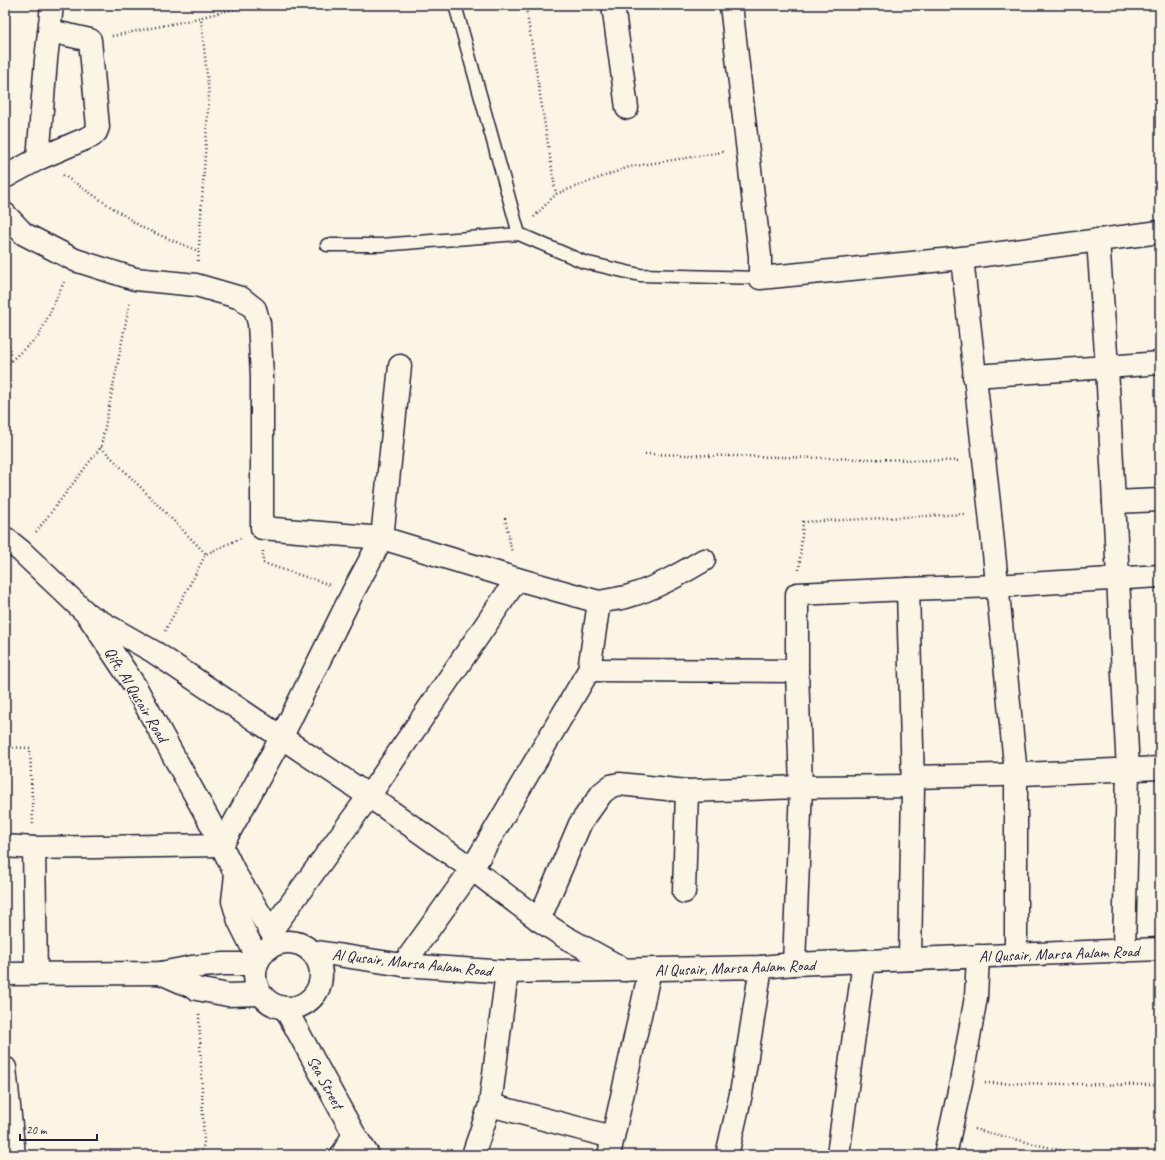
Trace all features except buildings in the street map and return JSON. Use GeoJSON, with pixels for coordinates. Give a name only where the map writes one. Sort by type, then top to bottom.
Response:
{"type":"FeatureCollection","features":[{"type":"Feature","properties":{"kind":"street"},"geometry":{"type":"LineString","coordinates":[[38,159],[52,5]]}},
{"type":"Feature","properties":{"kind":"street"},"geometry":{"type":"LineString","coordinates":[[613,5],[627,108]]}},
{"type":"Feature","properties":{"kind":"street"},"geometry":{"type":"LineString","coordinates":[[731,5],[760,256],[760,278],[962,258],[1160,232]]}},
{"type":"Feature","properties":{"kind":"street"},"geometry":{"type":"LineString","coordinates":[[5,177],[38,159],[92,136],[98,127],[90,40],[50,31]]}},
{"type":"Feature","properties":{"kind":"street"},"geometry":{"type":"LineString","coordinates":[[5,214],[24,234],[74,260],[135,279],[196,285],[241,298],[255,309],[259,323],[262,376],[262,528],[382,538],[516,579],[599,602],[626,597],[649,589],[676,577],[704,560]]}},
{"type":"Feature","properties":{"kind":"street"},"geometry":{"type":"LineString","coordinates":[[1098,240],[1107,367],[1128,770],[1124,951]]}},
{"type":"Feature","properties":{"kind":"street"},"geometry":{"type":"LineString","coordinates":[[962,258],[990,513],[996,586],[1016,774],[1016,953],[1014,955]]}},
{"type":"Feature","properties":{"kind":"street"},"geometry":{"type":"LineString","coordinates":[[974,376],[1160,363]]}},
{"type":"Feature","properties":{"kind":"street"},"geometry":{"type":"LineString","coordinates":[[5,846],[34,848],[222,845],[281,738],[353,592],[382,538],[400,366]]}},
{"type":"Feature","properties":{"kind":"street"},"geometry":{"type":"LineString","coordinates":[[1114,502],[1160,500]]}},
{"type":"Feature","properties":{"kind":"street","name":"Qift, Al Qusair Road"},"geometry":{"type":"LineString","coordinates":[[13,545],[87,614],[135,686],[207,815],[236,875],[274,937]]}},
{"type":"Feature","properties":{"kind":"street"},"geometry":{"type":"LineString","coordinates":[[794,964],[800,787],[797,594],[996,586],[1160,576]]}},
{"type":"Feature","properties":{"kind":"street"},"geometry":{"type":"LineString","coordinates":[[274,937],[301,944],[311,951],[319,963],[321,970],[320,985],[317,992],[307,1003],[300,1006],[286,1008],[271,1004],[260,994],[257,988],[254,977],[257,962],[516,579]]}},
{"type":"Feature","properties":{"kind":"street"},"geometry":{"type":"LineString","coordinates":[[908,589],[912,781],[910,959]]}},
{"type":"Feature","properties":{"kind":"street"},"geometry":{"type":"LineString","coordinates":[[403,965],[472,869],[589,670],[599,602]]}},
{"type":"Feature","properties":{"kind":"street"},"geometry":{"type":"LineString","coordinates":[[87,614],[154,652],[369,796],[472,869],[539,920],[565,937],[625,970]]}},
{"type":"Feature","properties":{"kind":"street"},"geometry":{"type":"LineString","coordinates":[[589,670],[797,671]]}},
{"type":"Feature","properties":{"kind":"street"},"geometry":{"type":"LineString","coordinates":[[539,920],[580,824],[602,793],[611,786],[619,784],[687,790],[800,787],[1016,774],[1160,768]]}},
{"type":"Feature","properties":{"kind":"street"},"geometry":{"type":"LineString","coordinates":[[684,892],[687,790]]}},
{"type":"Feature","properties":{"kind":"street"},"geometry":{"type":"LineString","coordinates":[[34,848],[36,974]]}},
{"type":"Feature","properties":{"kind":"street"},"geometry":{"type":"LineString","coordinates":[[236,875],[233,900],[239,921],[257,962]]}},
{"type":"Feature","properties":{"kind":"street","name":"Al Qusair, Marsa Aalam Road"},"geometry":{"type":"LineString","coordinates":[[311,951],[403,965],[507,972],[761,967],[794,964],[1160,949]]}},
{"type":"Feature","properties":{"kind":"street"},"geometry":{"type":"LineString","coordinates":[[945,1155],[961,1082],[976,996],[978,956]]}},
{"type":"Feature","properties":{"kind":"street"},"geometry":{"type":"LineString","coordinates":[[838,1155],[864,961]]}},
{"type":"Feature","properties":{"kind":"street"},"geometry":{"type":"LineString","coordinates":[[5,974],[161,972],[205,966],[257,962]]}},
{"type":"Feature","properties":{"kind":"street"},"geometry":{"type":"LineString","coordinates":[[727,1155],[741,1094],[761,967]]}},
{"type":"Feature","properties":{"kind":"street"},"geometry":{"type":"LineString","coordinates":[[490,1105],[611,1146],[650,970]]}},
{"type":"Feature","properties":{"kind":"street"},"geometry":{"type":"LineString","coordinates":[[161,972],[197,990],[228,995],[260,994]]}},
{"type":"Feature","properties":{"kind":"street"},"geometry":{"type":"LineString","coordinates":[[473,1155],[490,1105],[507,972]]}},
{"type":"Feature","properties":{"kind":"street","name":"Sea Street"},"geometry":{"type":"LineString","coordinates":[[286,1008],[354,1134],[368,1155]]}},
{"type":"Feature","properties":{"kind":"street"},"geometry":{"type":"LineString","coordinates":[[5,1068],[14,1155]]}},
{"type":"Feature","properties":{"kind":"street"},"geometry":{"type":"LineString","coordinates":[[342,1155],[354,1134]]}},
{"type":"Feature","properties":{"kind":"lane"},"geometry":{"type":"LineString","coordinates":[[455,5],[519,234]]}},
{"type":"Feature","properties":{"kind":"lane"},"geometry":{"type":"LineString","coordinates":[[327,245],[381,245],[519,234],[584,262],[640,275],[760,278]]}},
{"type":"Feature","properties":{"kind":"path"},"geometry":{"type":"LineString","coordinates":[[90,40],[201,18],[250,5]]}},
{"type":"Feature","properties":{"kind":"path"},"geometry":{"type":"LineString","coordinates":[[526,8],[556,194]]}},
{"type":"Feature","properties":{"kind":"path"},"geometry":{"type":"LineString","coordinates":[[196,285],[209,95],[201,18]]}},
{"type":"Feature","properties":{"kind":"path"},"geometry":{"type":"LineString","coordinates":[[519,234],[556,194],[629,167],[748,148]]}},
{"type":"Feature","properties":{"kind":"path"},"geometry":{"type":"LineString","coordinates":[[38,159],[143,228],[198,250]]}},
{"type":"Feature","properties":{"kind":"path"},"geometry":{"type":"LineString","coordinates":[[5,366],[39,336],[74,260]]}},
{"type":"Feature","properties":{"kind":"path"},"geometry":{"type":"LineString","coordinates":[[13,545],[101,447],[135,279]]}},
{"type":"Feature","properties":{"kind":"path"},"geometry":{"type":"LineString","coordinates":[[101,447],[206,554]]}},
{"type":"Feature","properties":{"kind":"path"},"geometry":{"type":"LineString","coordinates":[[645,454],[984,461]]}},
{"type":"Feature","properties":{"kind":"path"},"geometry":{"type":"LineString","coordinates":[[797,594],[803,522],[990,513]]}},
{"type":"Feature","properties":{"kind":"path"},"geometry":{"type":"LineString","coordinates":[[505,518],[516,579]]}},
{"type":"Feature","properties":{"kind":"path"},"geometry":{"type":"LineString","coordinates":[[154,652],[206,554],[262,528],[263,563],[353,592]]}},
{"type":"Feature","properties":{"kind":"path"},"geometry":{"type":"LineString","coordinates":[[5,747],[30,748],[34,848]]}},
{"type":"Feature","properties":{"kind":"path"},"geometry":{"type":"LineString","coordinates":[[197,990],[204,1143],[201,1155]]}},
{"type":"Feature","properties":{"kind":"path"},"geometry":{"type":"LineString","coordinates":[[961,1082],[1160,1085]]}},
{"type":"Feature","properties":{"kind":"path"},"geometry":{"type":"LineString","coordinates":[[952,1124],[1079,1155]]}}]}
